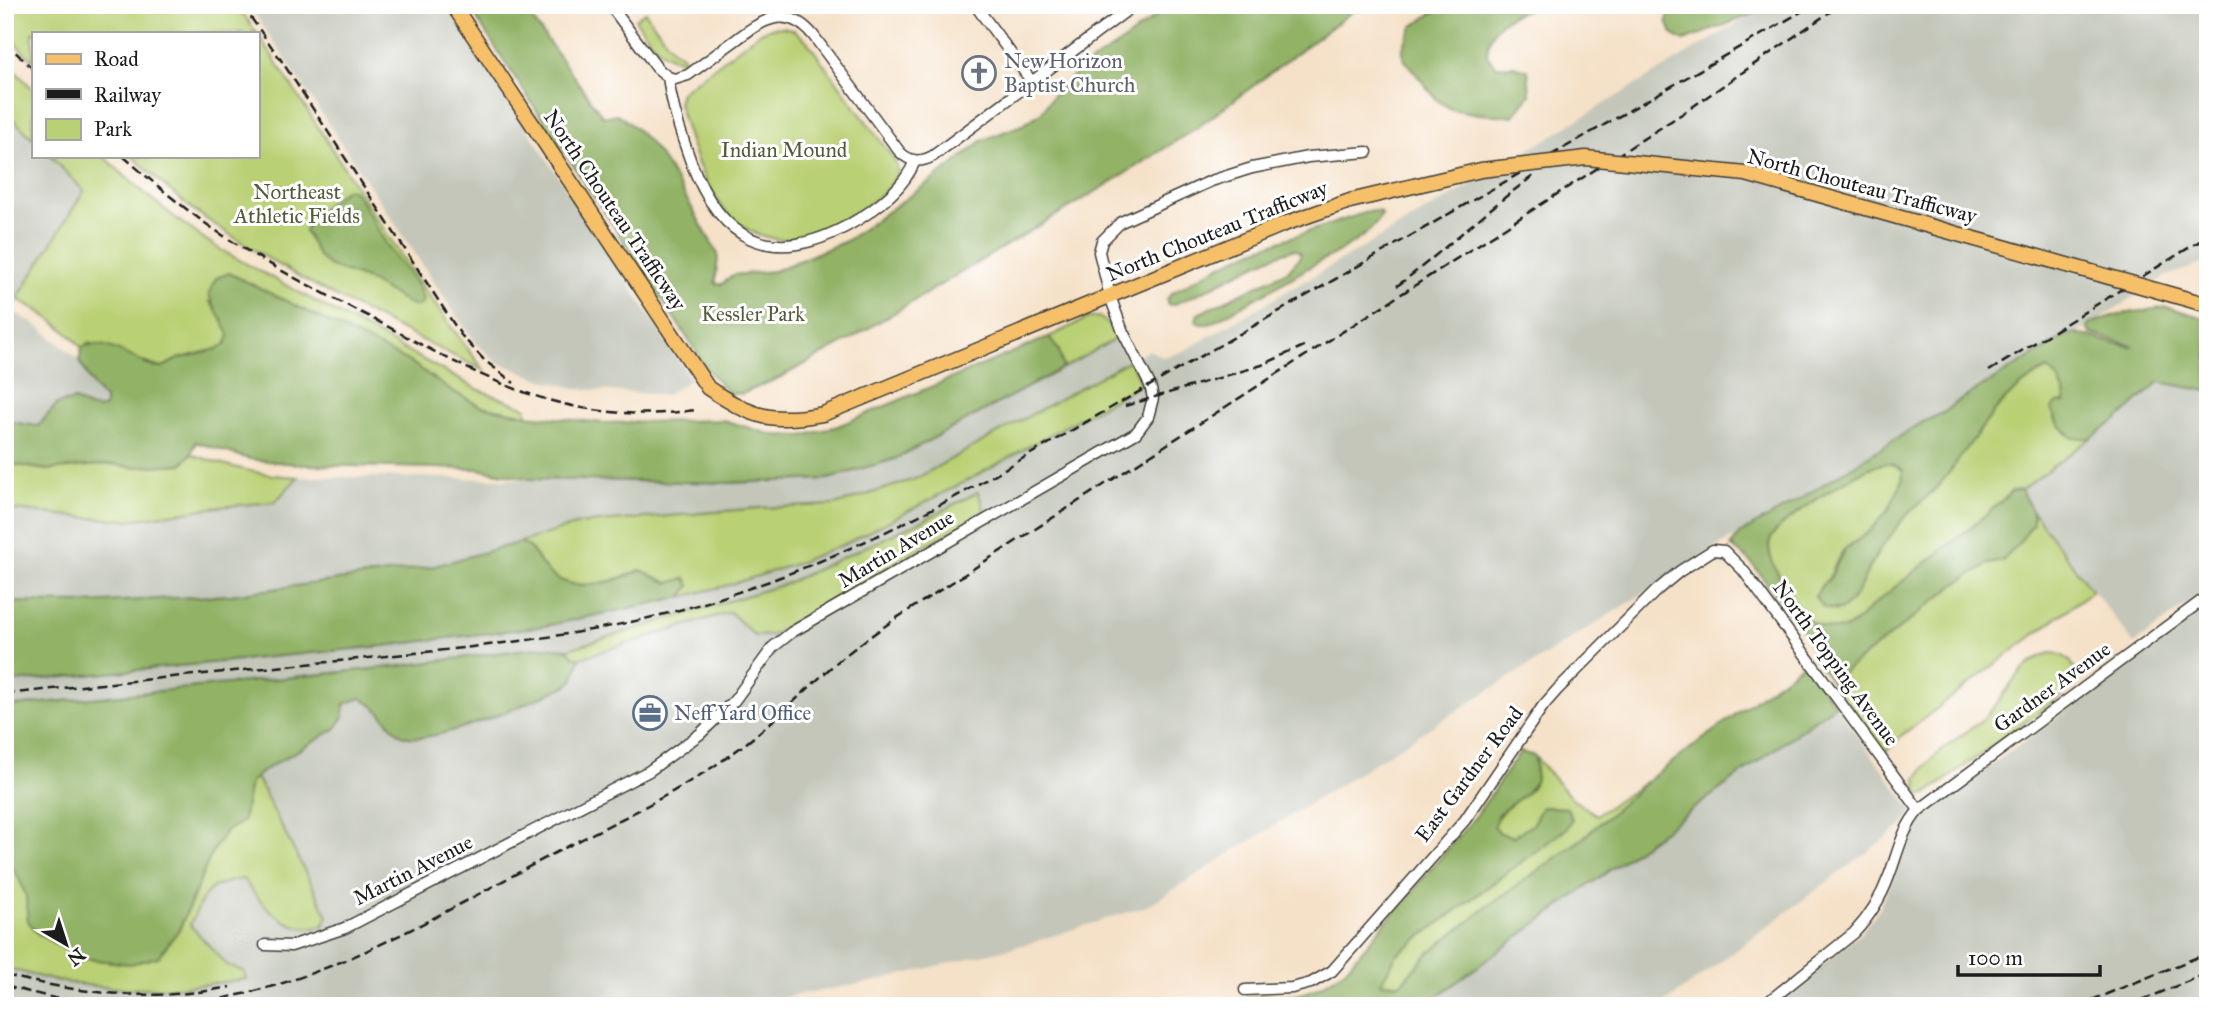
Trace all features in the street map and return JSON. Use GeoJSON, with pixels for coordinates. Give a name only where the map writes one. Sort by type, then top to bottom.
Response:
{"type":"FeatureCollection","features":[{"type":"Feature","properties":{"kind":"main road","name":"North Chouteau Trafficway"},"geometry":{"type":"LineString","coordinates":[[453,5],[708,388],[736,407],[765,418],[793,419],[823,414],[1284,224],[1350,201],[1481,170],[1586,158],[1746,174],[2208,305]]}},
{"type":"Feature","properties":{"kind":"street"},"geometry":{"type":"LineString","coordinates":[[611,5],[657,68],[675,79],[688,75],[762,21],[786,18],[808,29],[899,151],[915,161],[933,156],[1134,5]]}},
{"type":"Feature","properties":{"kind":"street"},"geometry":{"type":"LineString","coordinates":[[786,18],[788,5]]}},
{"type":"Feature","properties":{"kind":"street"},"geometry":{"type":"LineString","coordinates":[[975,5],[1032,82]]}},
{"type":"Feature","properties":{"kind":"street"},"geometry":{"type":"LineString","coordinates":[[668,77],[671,101],[689,157],[710,202],[726,223],[746,237],[784,246],[821,238],[863,216],[908,178],[915,161]]}},
{"type":"Feature","properties":{"kind":"street","name":"Martin Avenue"},"geometry":{"type":"LineString","coordinates":[[265,945],[291,946],[345,928],[649,771],[699,734],[734,701],[774,647],[792,632],[1136,433],[1149,417],[1153,398],[1150,385],[1123,332],[1110,296],[1100,252],[1102,241],[1121,222],[1211,181],[1252,168],[1308,157],[1367,152]]}},
{"type":"Feature","properties":{"kind":"street","name":"North Topping Avenue"},"geometry":{"type":"LineString","coordinates":[[1713,550],[1724,551],[1743,570],[1919,810]]}},
{"type":"Feature","properties":{"kind":"street","name":"East Gardner Road"},"geometry":{"type":"LineString","coordinates":[[1245,989],[1292,988],[1311,983],[1332,971],[1465,820],[1557,691],[1657,590],[1713,550]]}},
{"type":"Feature","properties":{"kind":"street","name":"Gardner Avenue"},"geometry":{"type":"LineString","coordinates":[[1919,810],[2208,596]]}},
{"type":"Feature","properties":{"kind":"street"},"geometry":{"type":"LineString","coordinates":[[1763,1006],[1867,920],[1889,878],[1909,821],[1919,810]]}},
{"type":"Feature","properties":{"kind":"shaded area"},"geometry":{"type":"Polygon","coordinates":[[[249,5],[446,5],[691,379],[666,395],[579,389],[543,380],[497,362],[477,344],[460,321],[249,5]]]}},
{"type":"Feature","properties":{"kind":"shaded area"},"geometry":{"type":"Polygon","coordinates":[[[1768,5],[2208,5],[2208,262],[2166,276],[2087,327],[1725,542],[1147,906],[1027,944],[872,982],[733,1006],[5,1006],[5,683],[384,646],[545,626],[733,584],[795,564],[847,543],[1141,384],[1130,360],[1149,350],[1163,357],[1182,352],[1457,193],[1768,5]]]}},
{"type":"Feature","properties":{"kind":"shaded area"},"geometry":{"type":"Polygon","coordinates":[[[5,111],[32,138],[32,158],[52,158],[84,191],[17,299],[5,294],[5,111]]]}},
{"type":"Feature","properties":{"kind":"shaded area"},"geometry":{"type":"Polygon","coordinates":[[[5,307],[38,326],[79,360],[94,388],[105,400],[105,408],[88,407],[75,400],[57,404],[38,427],[5,421],[5,307]]]}},
{"type":"Feature","properties":{"kind":"shaded area"},"geometry":{"type":"Polygon","coordinates":[[[1119,337],[1130,360],[915,479],[835,505],[759,508],[579,524],[431,567],[230,595],[86,603],[5,602],[5,509],[129,520],[275,502],[299,477],[731,483],[828,479],[895,459],[1119,337]]]}},
{"type":"Feature","properties":{"kind":"shaded area"},"geometry":{"type":"Polygon","coordinates":[[[2159,382],[2208,391],[2208,589],[2134,644],[2031,509],[2021,490],[2122,416],[2159,382]]]}},
{"type":"Feature","properties":{"kind":"shaded area"},"geometry":{"type":"Polygon","coordinates":[[[2208,606],[2208,1006],[1771,1006],[1860,934],[1879,909],[1919,818],[2208,606]]]}},
{"type":"Feature","properties":{"kind":"shaded area"},"geometry":{"type":"Polygon","coordinates":[[[1835,705],[1913,811],[1902,826],[1661,1006],[1424,1006],[1835,705]]]}},
{"type":"Feature","properties":{"kind":"green space"},"geometry":{"type":"Polygon","coordinates":[[[5,5],[237,5],[256,32],[32,32],[32,60],[5,34],[5,5]]]}},
{"type":"Feature","properties":{"kind":"green space","name":"Kessler Park"},"geometry":{"type":"Polygon","coordinates":[[[468,5],[522,5],[603,117],[617,114],[648,142],[674,178],[718,254],[716,284],[722,284],[733,275],[774,271],[846,241],[949,168],[983,140],[1022,125],[1041,113],[1055,93],[1082,68],[1122,42],[1170,5],[1361,5],[1201,125],[1115,180],[844,343],[781,377],[742,394],[729,393],[710,373],[468,5]]]}},
{"type":"Feature","properties":{"kind":"green space"},"geometry":{"type":"Polygon","coordinates":[[[1444,5],[1558,5],[1521,12],[1510,17],[1494,31],[1489,42],[1487,56],[1496,66],[1514,66],[1528,70],[1530,95],[1513,116],[1451,109],[1437,100],[1403,58],[1403,47],[1412,27],[1444,5]]]}},
{"type":"Feature","properties":{"kind":"green space"},"geometry":{"type":"Polygon","coordinates":[[[1672,5],[1767,5],[1750,15],[1684,41],[1672,34],[1667,21],[1672,5]]]}},
{"type":"Feature","properties":{"kind":"green space"},"geometry":{"type":"Polygon","coordinates":[[[645,12],[673,50],[682,55],[685,61],[662,52],[650,40],[635,19],[645,12]]]}},
{"type":"Feature","properties":{"kind":"green space","name":"Indian Mound"},"geometry":{"type":"Polygon","coordinates":[[[783,27],[794,30],[806,40],[893,158],[897,173],[883,193],[838,222],[807,235],[778,239],[750,231],[728,215],[719,203],[703,176],[678,103],[681,92],[759,33],[783,27]]]}},
{"type":"Feature","properties":{"kind":"green space","name":"Northeast Athletic Fields"},"geometry":{"type":"Polygon","coordinates":[[[259,36],[398,251],[485,371],[279,265],[192,209],[134,158],[259,158],[259,36]]]}},
{"type":"Feature","properties":{"kind":"green space"},"geometry":{"type":"Polygon","coordinates":[[[5,61],[32,88],[32,138],[5,111],[5,61]]]}},
{"type":"Feature","properties":{"kind":"green space"},"geometry":{"type":"Polygon","coordinates":[[[52,158],[105,158],[160,206],[221,250],[477,389],[527,408],[527,415],[481,406],[448,389],[412,363],[354,336],[210,302],[226,323],[229,336],[225,345],[217,349],[178,359],[161,368],[89,343],[82,348],[52,320],[17,299],[84,191],[52,158]]]}},
{"type":"Feature","properties":{"kind":"green space"},"geometry":{"type":"Polygon","coordinates":[[[346,189],[353,190],[389,248],[413,279],[423,300],[419,306],[411,305],[366,279],[331,267],[319,257],[305,231],[318,212],[346,189]]]}},
{"type":"Feature","properties":{"kind":"green space"},"geometry":{"type":"Polygon","coordinates":[[[1378,211],[1382,215],[1358,240],[1209,324],[1196,321],[1198,314],[1288,271],[1301,253],[1295,249],[1279,254],[1188,299],[1172,305],[1167,304],[1172,293],[1219,266],[1256,249],[1367,212],[1378,211]]]}},
{"type":"Feature","properties":{"kind":"green space"},"geometry":{"type":"Polygon","coordinates":[[[229,273],[412,363],[448,389],[481,406],[527,415],[604,423],[723,420],[773,435],[803,436],[838,426],[1049,337],[1059,351],[1063,368],[895,459],[828,479],[731,483],[531,479],[478,469],[304,465],[249,459],[196,442],[191,454],[182,464],[133,467],[111,464],[47,470],[5,463],[5,421],[38,426],[57,404],[75,400],[93,408],[105,407],[105,400],[94,388],[79,360],[82,348],[89,345],[107,347],[161,368],[178,359],[225,345],[229,336],[209,294],[216,278],[229,273]]]}},
{"type":"Feature","properties":{"kind":"green space"},"geometry":{"type":"Polygon","coordinates":[[[2167,307],[2208,319],[2208,391],[2159,382],[2122,416],[2091,438],[2073,438],[2059,424],[2051,409],[2058,403],[2065,403],[2065,398],[2060,383],[2047,369],[2028,381],[1998,407],[1939,485],[1900,522],[1876,555],[1854,597],[1841,610],[1824,608],[1815,597],[1821,586],[1830,578],[1844,550],[1867,533],[1888,511],[1903,480],[1903,470],[1888,464],[1868,469],[1819,498],[1776,532],[1769,546],[1772,561],[1799,611],[1816,625],[1843,629],[1856,622],[2012,491],[2021,490],[2031,509],[2033,524],[2002,561],[1988,564],[1956,584],[1831,682],[1817,661],[1799,624],[1750,561],[1731,546],[1739,534],[1923,422],[1945,412],[2067,335],[2081,335],[2134,346],[2090,333],[2087,327],[2116,315],[2167,307]]]}},
{"type":"Feature","properties":{"kind":"green space"},"geometry":{"type":"Polygon","coordinates":[[[1099,317],[1109,324],[1119,337],[1063,368],[1059,351],[1049,337],[1088,318],[1099,317]]]}},
{"type":"Feature","properties":{"kind":"green space"},"geometry":{"type":"Polygon","coordinates":[[[1130,360],[1141,384],[970,479],[847,543],[795,564],[733,584],[681,597],[690,586],[668,583],[641,570],[605,583],[567,583],[546,570],[533,552],[520,542],[579,524],[759,508],[835,505],[915,479],[1130,360]]]}},
{"type":"Feature","properties":{"kind":"green space"},"geometry":{"type":"Polygon","coordinates":[[[2047,369],[2060,383],[2065,397],[2065,402],[2058,403],[2052,409],[2055,419],[2068,435],[2091,438],[2021,490],[2012,491],[1852,625],[1843,629],[1827,628],[1816,625],[1803,616],[1772,561],[1769,546],[1776,532],[1819,498],[1868,469],[1888,464],[1902,470],[1900,487],[1885,514],[1872,529],[1844,550],[1829,578],[1821,586],[1824,608],[1836,611],[1851,600],[1881,548],[1902,520],[1938,486],[1987,418],[2024,381],[2047,369]]]}},
{"type":"Feature","properties":{"kind":"green space"},"geometry":{"type":"Polygon","coordinates":[[[191,454],[244,470],[298,477],[275,502],[129,520],[5,509],[5,463],[46,470],[111,464],[133,467],[182,464],[191,454]]]}},
{"type":"Feature","properties":{"kind":"green space"},"geometry":{"type":"Polygon","coordinates":[[[978,492],[985,511],[772,635],[755,636],[730,612],[580,658],[573,656],[568,649],[785,584],[978,492]]]}},
{"type":"Feature","properties":{"kind":"green space"},"geometry":{"type":"Polygon","coordinates":[[[2031,509],[2092,591],[1902,735],[1884,754],[1831,682],[1956,584],[1988,564],[2002,561],[2021,539],[2033,516],[2031,509]]]}},
{"type":"Feature","properties":{"kind":"green space"},"geometry":{"type":"Polygon","coordinates":[[[520,542],[533,552],[546,570],[567,583],[605,583],[641,570],[668,583],[686,578],[690,586],[681,597],[545,626],[384,646],[5,683],[5,602],[86,603],[230,595],[431,567],[520,542]]]}},
{"type":"Feature","properties":{"kind":"green space"},"geometry":{"type":"Polygon","coordinates":[[[542,647],[568,649],[573,656],[580,658],[574,679],[568,685],[459,729],[436,735],[402,735],[377,709],[361,698],[344,704],[344,717],[335,729],[266,769],[250,782],[243,821],[226,831],[212,852],[180,928],[158,957],[130,964],[81,958],[38,934],[28,921],[26,896],[18,876],[5,860],[5,707],[400,666],[542,647]]]}},
{"type":"Feature","properties":{"kind":"green space"},"geometry":{"type":"Polygon","coordinates":[[[2051,653],[2065,657],[2074,668],[2077,678],[2071,689],[1926,794],[1918,795],[1917,779],[1931,760],[1985,717],[2022,671],[2040,657],[2051,653]]]}},
{"type":"Feature","properties":{"kind":"green space"},"geometry":{"type":"Polygon","coordinates":[[[1804,663],[1835,705],[1424,1006],[1369,1006],[1368,1000],[1359,1006],[1241,1006],[1243,1001],[1258,996],[1304,993],[1323,985],[1346,969],[1476,816],[1520,752],[1535,756],[1536,780],[1525,794],[1498,814],[1494,826],[1500,833],[1513,837],[1532,825],[1542,807],[1567,808],[1572,819],[1566,829],[1396,955],[1381,983],[1400,984],[1430,952],[1487,907],[1582,839],[1651,778],[1804,663]]]}},
{"type":"Feature","properties":{"kind":"green space"},"geometry":{"type":"Polygon","coordinates":[[[1536,758],[1572,799],[1597,815],[1651,778],[1582,839],[1487,907],[1430,952],[1400,984],[1381,983],[1396,955],[1566,829],[1572,819],[1567,808],[1542,807],[1532,825],[1513,837],[1500,833],[1493,826],[1502,812],[1532,787],[1536,778],[1536,758]]]}},
{"type":"Feature","properties":{"kind":"green space"},"geometry":{"type":"Polygon","coordinates":[[[256,777],[328,916],[323,926],[298,927],[287,922],[267,908],[243,879],[221,884],[208,892],[190,925],[228,966],[244,971],[246,979],[185,986],[125,988],[65,982],[5,967],[5,860],[18,875],[26,896],[28,921],[38,934],[81,958],[130,964],[158,957],[180,928],[212,852],[226,831],[243,821],[250,782],[256,777]]]}},
{"type":"Feature","properties":{"kind":"railway"},"geometry":{"type":"LineString","coordinates":[[242,5],[461,335],[484,360],[514,383]]}},
{"type":"Feature","properties":{"kind":"railway"},"geometry":{"type":"LineString","coordinates":[[5,694],[419,653],[561,635],[675,611],[718,599],[803,568],[886,532],[966,491],[1813,5]]}},
{"type":"Feature","properties":{"kind":"railway"},"geometry":{"type":"LineString","coordinates":[[163,1006],[216,1000],[267,988],[365,951],[413,929],[676,790],[745,744],[836,663],[895,619],[1685,112],[1840,5]]}},
{"type":"Feature","properties":{"kind":"railway"},"geometry":{"type":"LineString","coordinates":[[5,42],[32,68]]}},
{"type":"Feature","properties":{"kind":"railway"},"geometry":{"type":"LineString","coordinates":[[125,158],[213,229],[244,249],[313,288],[485,376],[562,404],[604,411],[648,414],[696,410]]}},
{"type":"Feature","properties":{"kind":"railway"},"geometry":{"type":"LineString","coordinates":[[1397,286],[1536,174]]}},
{"type":"Feature","properties":{"kind":"railway"},"geometry":{"type":"LineString","coordinates":[[1989,371],[2208,236]]}},
{"type":"Feature","properties":{"kind":"railway"},"geometry":{"type":"LineString","coordinates":[[5,301],[15,305]]}},
{"type":"Feature","properties":{"kind":"railway"},"geometry":{"type":"LineString","coordinates":[[1125,406],[1262,365],[1304,346]]}},
{"type":"Feature","properties":{"kind":"railway"},"geometry":{"type":"LineString","coordinates":[[2077,1006],[2208,953]]}},
{"type":"Feature","properties":{"kind":"railway"},"geometry":{"type":"LineString","coordinates":[[2128,1006],[2208,973]]}},
{"type":"Feature","properties":{"kind":"railway"},"geometry":{"type":"LineString","coordinates":[[5,975],[61,987],[117,994],[173,994],[230,987]]}},
{"type":"Feature","properties":{"kind":"railway"},"geometry":{"type":"LineString","coordinates":[[5,986],[54,998],[129,1006]]}},
{"type":"Feature","properties":{"kind":"place","name":"New Horizon Baptist Church"},"geometry":{"type":"Point","coordinates":[979,73]}},
{"type":"Feature","properties":{"kind":"place","name":"Neff Yard Office"},"geometry":{"type":"Point","coordinates":[650,713]}}]}
